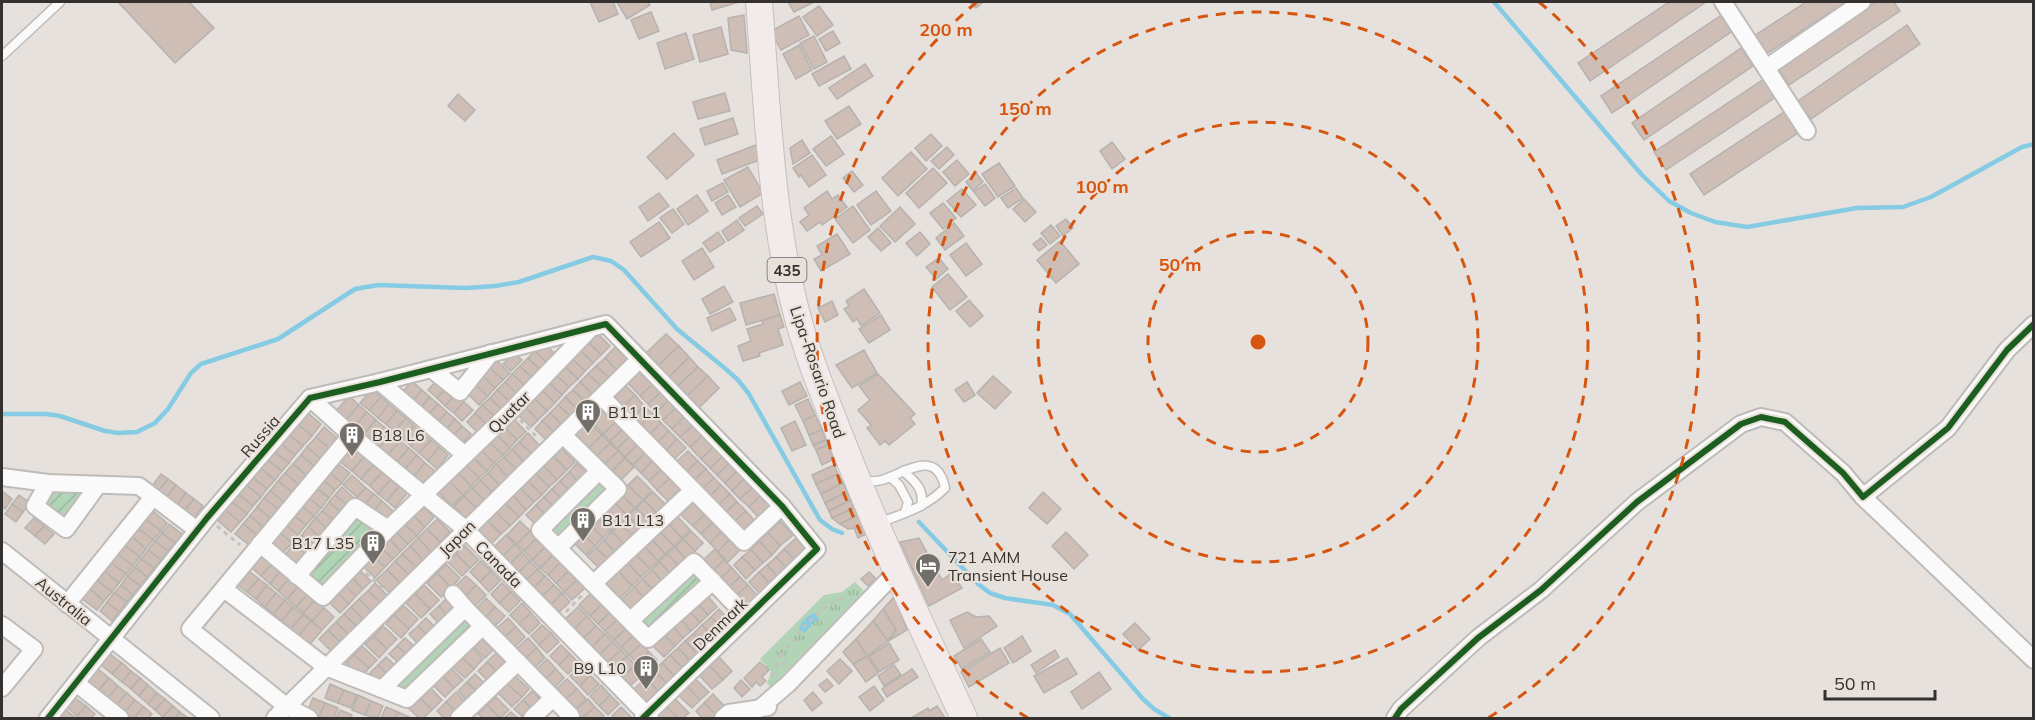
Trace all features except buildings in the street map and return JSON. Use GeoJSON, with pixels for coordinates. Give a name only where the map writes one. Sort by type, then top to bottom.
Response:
{"type":"FeatureCollection","features":[{"type":"Feature","properties":{"kind":"main road","name":"Lipa-Rosario Road"},"geometry":{"type":"LineString","coordinates":[[759,2],[774,174],[783,249],[794,304],[813,367],[858,482],[964,718]]}},
{"type":"Feature","properties":{"kind":"street"},"geometry":{"type":"LineString","coordinates":[[1723,2],[1807,131]]}},
{"type":"Feature","properties":{"kind":"street"},"geometry":{"type":"LineString","coordinates":[[1766,68],[1862,2]]}},
{"type":"Feature","properties":{"kind":"street"},"geometry":{"type":"LineString","coordinates":[[310,398],[606,324],[782,506],[744,542],[602,397]]}},
{"type":"Feature","properties":{"kind":"street"},"geometry":{"type":"LineString","coordinates":[[1863,497],[1948,428],[2007,350],[2034,324]]}},
{"type":"Feature","properties":{"kind":"street","name":"Quatar"},"geometry":{"type":"LineString","coordinates":[[297,576],[323,597],[388,529],[511,411],[592,327]]}},
{"type":"Feature","properties":{"kind":"street"},"geometry":{"type":"LineString","coordinates":[[431,369],[460,392],[491,353]]}},
{"type":"Feature","properties":{"kind":"street","name":"Japan"},"geometry":{"type":"LineString","coordinates":[[280,712],[640,359]]}},
{"type":"Feature","properties":{"kind":"street"},"geometry":{"type":"LineString","coordinates":[[380,382],[465,455]]}},
{"type":"Feature","properties":{"kind":"street","name":"Canada"},"geometry":{"type":"LineString","coordinates":[[310,398],[465,529],[647,717]]}},
{"type":"Feature","properties":{"kind":"street","name":"Russia"},"geometry":{"type":"LineString","coordinates":[[48,718],[202,524],[310,398]]}},
{"type":"Feature","properties":{"kind":"street"},"geometry":{"type":"LineString","coordinates":[[1395,718],[1401,709],[1478,638],[1540,590],[1637,502],[1741,424],[1761,417],[1785,422],[1843,473],[1863,497],[2034,660]]}},
{"type":"Feature","properties":{"kind":"street"},"geometry":{"type":"LineString","coordinates":[[309,718],[280,712],[190,628],[351,435]]}},
{"type":"Feature","properties":{"kind":"street"},"geometry":{"type":"LineString","coordinates":[[558,548],[618,489],[563,435]]}},
{"type":"Feature","properties":{"kind":"street"},"geometry":{"type":"LineString","coordinates":[[599,471],[540,530],[648,639],[713,582]]}},
{"type":"Feature","properties":{"kind":"street"},"geometry":{"type":"LineString","coordinates":[[2,477],[48,483],[139,486],[153,497],[202,524]]}},
{"type":"Feature","properties":{"kind":"street"},"geometry":{"type":"LineString","coordinates":[[48,483],[35,506],[66,529],[98,485]]}},
{"type":"Feature","properties":{"kind":"street"},"geometry":{"type":"LineString","coordinates":[[594,583],[692,491]]}},
{"type":"Feature","properties":{"kind":"street"},"geometry":{"type":"LineString","coordinates":[[67,604],[153,497]]}},
{"type":"Feature","properties":{"kind":"street","name":"Denmark"},"geometry":{"type":"LineString","coordinates":[[647,717],[816,549],[782,506]]}},
{"type":"Feature","properties":{"kind":"street"},"geometry":{"type":"LineString","coordinates":[[256,549],[297,576],[355,507],[388,529]]}},
{"type":"Feature","properties":{"kind":"street","name":"Australia"},"geometry":{"type":"LineString","coordinates":[[2,551],[211,718]]}},
{"type":"Feature","properties":{"kind":"street"},"geometry":{"type":"LineString","coordinates":[[631,621],[694,562],[747,617]]}},
{"type":"Feature","properties":{"kind":"street"},"geometry":{"type":"LineString","coordinates":[[723,718],[729,713],[759,709],[776,701],[788,684],[897,571]]}},
{"type":"Feature","properties":{"kind":"street"},"geometry":{"type":"LineString","coordinates":[[224,589],[327,667],[407,699],[483,626]]}},
{"type":"Feature","properties":{"kind":"street"},"geometry":{"type":"LineString","coordinates":[[453,594],[571,718]]}},
{"type":"Feature","properties":{"kind":"street"},"geometry":{"type":"LineString","coordinates":[[382,689],[465,608]]}},
{"type":"Feature","properties":{"kind":"street"},"geometry":{"type":"LineString","coordinates":[[2,625],[34,649],[2,688]]}},
{"type":"Feature","properties":{"kind":"street"},"geometry":{"type":"LineString","coordinates":[[459,718],[518,662]]}},
{"type":"Feature","properties":{"kind":"street"},"geometry":{"type":"LineString","coordinates":[[76,683],[120,718]]}},
{"type":"Feature","properties":{"kind":"street"},"geometry":{"type":"LineString","coordinates":[[532,718],[553,698]]}},
{"type":"Feature","properties":{"kind":"lane"},"geometry":{"type":"LineString","coordinates":[[2,56],[60,2]]}},
{"type":"Feature","properties":{"kind":"lane"},"geometry":{"type":"LineString","coordinates":[[858,482],[883,480],[922,464],[933,467],[943,480],[945,488],[934,499],[879,529]]}},
{"type":"Feature","properties":{"kind":"lane"},"geometry":{"type":"LineString","coordinates":[[903,471],[921,490],[923,497],[921,506]]}},
{"type":"Feature","properties":{"kind":"lane"},"geometry":{"type":"LineString","coordinates":[[890,477],[899,485],[908,502],[905,513]]}},
{"type":"Feature","properties":{"kind":"path"},"geometry":{"type":"LineString","coordinates":[[511,411],[549,448]]}},
{"type":"Feature","properties":{"kind":"path"},"geometry":{"type":"LineString","coordinates":[[202,524],[256,549]]}},
{"type":"Feature","properties":{"kind":"path"},"geometry":{"type":"LineString","coordinates":[[356,563],[394,600]]}},
{"type":"Feature","properties":{"kind":"path"},"geometry":{"type":"LineString","coordinates":[[556,622],[594,583]]}},
{"type":"Feature","properties":{"kind":"path"},"geometry":{"type":"LineString","coordinates":[[781,656],[817,614],[845,596]]}},
{"type":"Feature","properties":{"kind":"green space"},"geometry":{"type":"Polygon","coordinates":[[[599,471],[618,489],[558,548],[540,530],[599,471]]]}},
{"type":"Feature","properties":{"kind":"green space"},"geometry":{"type":"Polygon","coordinates":[[[48,483],[98,485],[66,529],[35,506],[48,483]]]}},
{"type":"Feature","properties":{"kind":"green space"},"geometry":{"type":"Polygon","coordinates":[[[355,507],[388,529],[323,597],[298,576],[355,507]]]}},
{"type":"Feature","properties":{"kind":"green space"},"geometry":{"type":"Polygon","coordinates":[[[694,562],[713,581],[648,639],[631,621],[694,562]]]}},
{"type":"Feature","properties":{"kind":"green space"},"geometry":{"type":"Polygon","coordinates":[[[855,582],[864,591],[771,687],[767,684],[771,671],[760,659],[824,595],[842,592],[855,582]]]}},
{"type":"Feature","properties":{"kind":"green space"},"geometry":{"type":"Polygon","coordinates":[[[465,608],[483,626],[407,699],[382,689],[465,608]]]}},
{"type":"Feature","properties":{"kind":"water"},"geometry":{"type":"Polygon","coordinates":[[[815,613],[819,620],[813,623],[805,633],[799,629],[805,619],[815,613]]]}},
{"type":"Feature","properties":{"kind":"waterway"},"geometry":{"type":"LineString","coordinates":[[1494,2],[1642,175],[1669,201],[1715,222],[1747,227],[1857,208],[1903,207],[1931,197],[2022,147],[2034,144]]}},
{"type":"Feature","properties":{"kind":"waterway"},"geometry":{"type":"LineString","coordinates":[[2,414],[46,414],[60,416],[105,431],[137,432],[155,423],[168,409],[191,373],[201,364],[278,339],[355,289],[378,285],[466,288],[495,286],[519,282],[593,257],[611,261],[624,270],[677,329],[738,380],[749,394],[820,520],[842,533]]}},
{"type":"Feature","properties":{"kind":"waterway"},"geometry":{"type":"LineString","coordinates":[[919,522],[978,584],[990,593],[1005,598],[1053,605],[1070,614],[1143,699],[1169,718]]}},
{"type":"Feature","properties":{"kind":"cycle path"},"geometry":{"type":"LineString","coordinates":[[48,718],[207,518],[310,398],[606,324],[782,506],[817,549],[643,718]]}},
{"type":"Feature","properties":{"kind":"cycle path"},"geometry":{"type":"LineString","coordinates":[[1395,718],[1401,709],[1478,638],[1541,590],[1637,502],[1741,424],[1761,417],[1785,422],[1843,473],[1863,497],[1948,428],[2007,350],[2034,324]]}},
{"type":"Feature","properties":{"kind":"place","name":"B11 L1"},"geometry":{"type":"Point","coordinates":[588,435]}},
{"type":"Feature","properties":{"kind":"place","name":"B18 L6"},"geometry":{"type":"Point","coordinates":[352,458]}},
{"type":"Feature","properties":{"kind":"place","name":"B11 L13"},"geometry":{"type":"Point","coordinates":[583,543]}},
{"type":"Feature","properties":{"kind":"place","name":"B17 L35"},"geometry":{"type":"Point","coordinates":[373,566]}},
{"type":"Feature","properties":{"kind":"place","name":"721 AMM Transient House"},"geometry":{"type":"Point","coordinates":[928,589]}},
{"type":"Feature","properties":{"kind":"place","name":"B9 L10"},"geometry":{"type":"Point","coordinates":[646,691]}}]}
